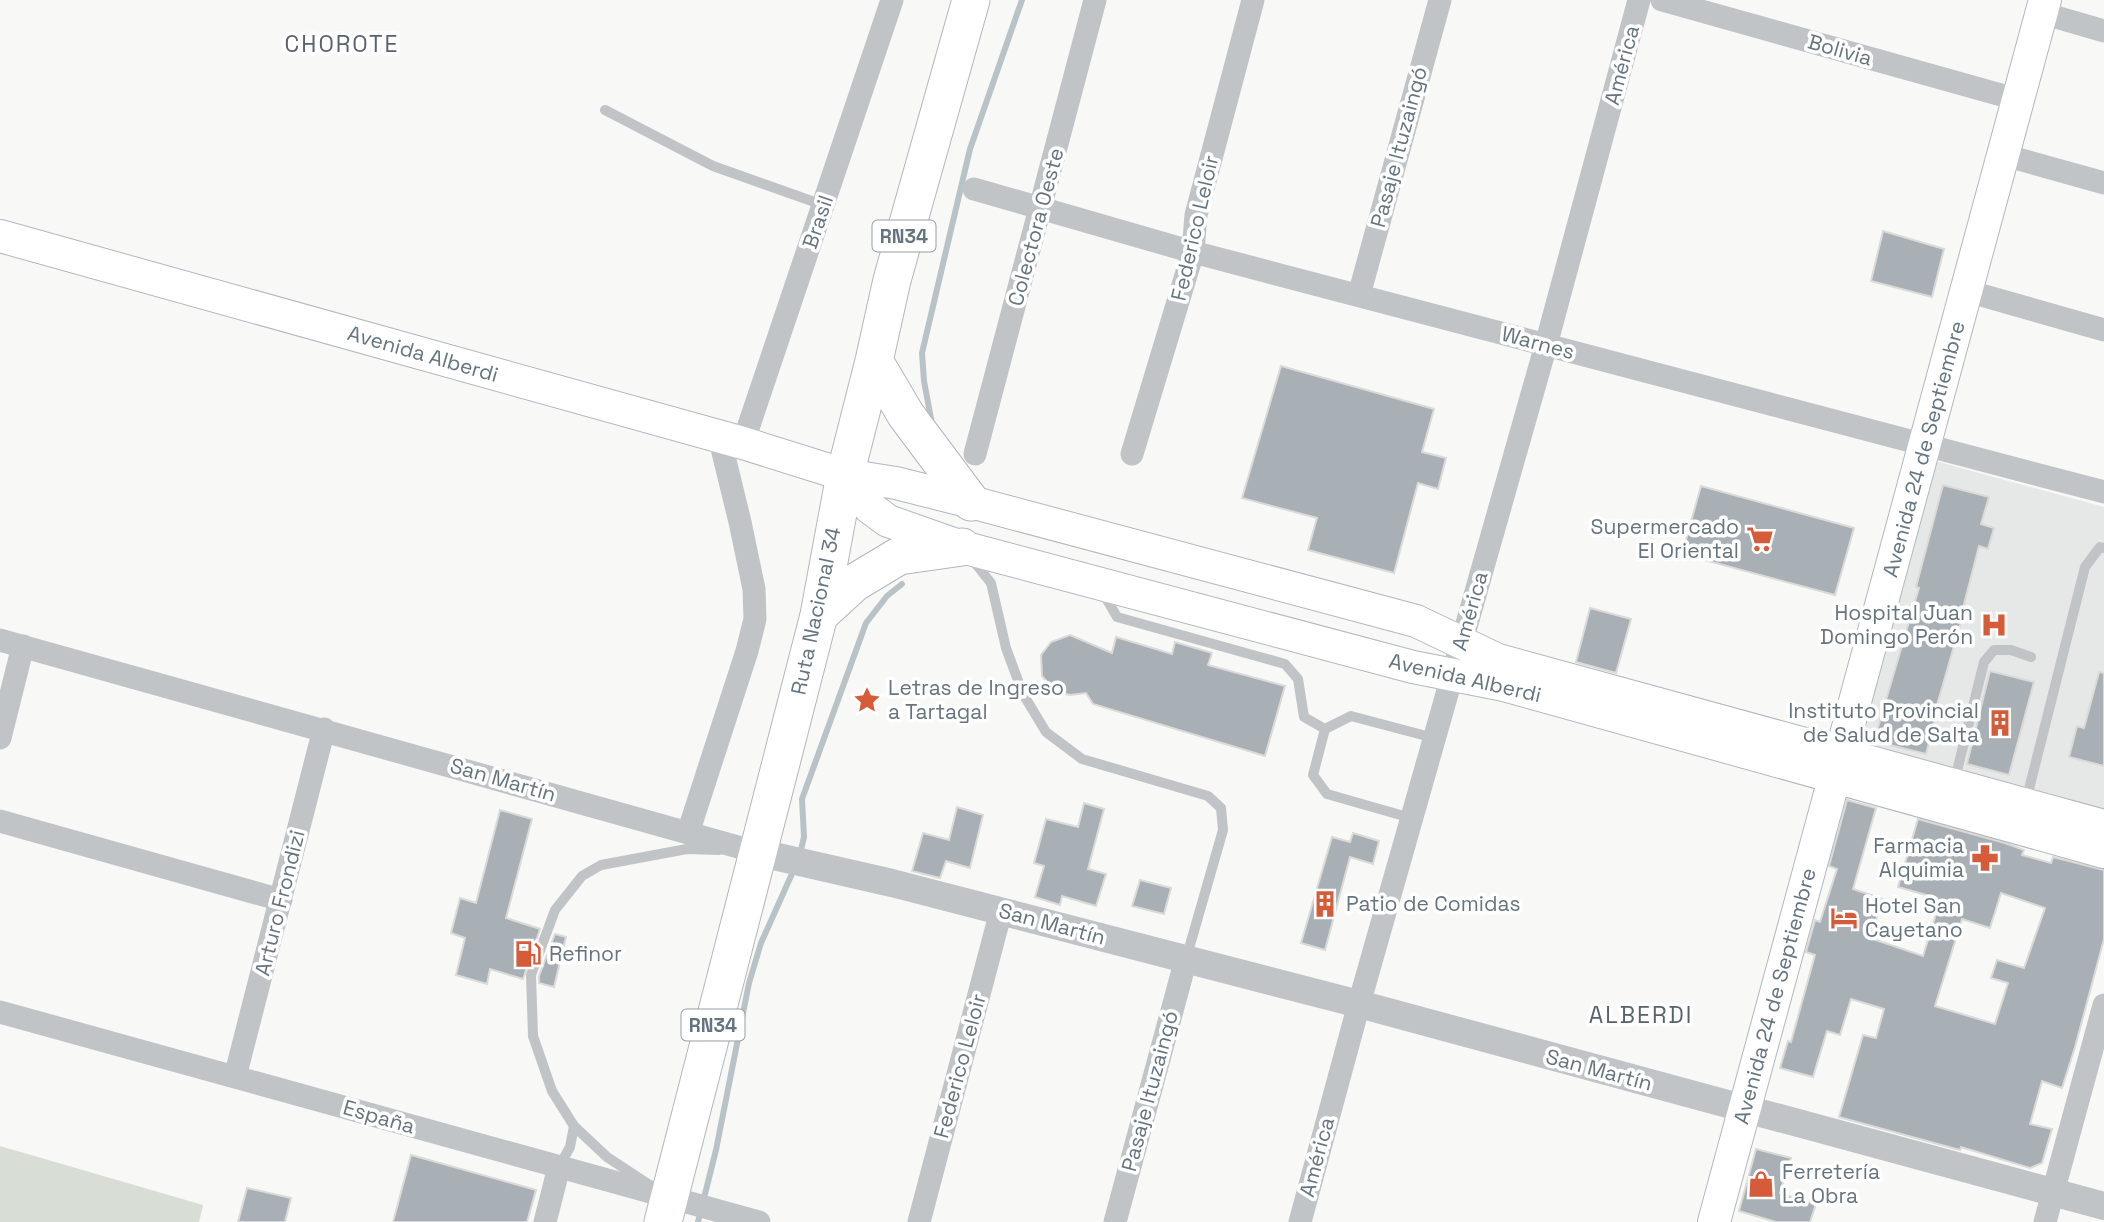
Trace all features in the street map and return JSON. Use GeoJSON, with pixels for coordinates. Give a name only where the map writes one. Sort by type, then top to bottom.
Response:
{"type":"FeatureCollection","features":[{"type":"Feature","properties":{"kind":"highway","name":"Ruta Nacional 34"},"geometry":{"type":"LineString","coordinates":[[684,1208],[756,852],[819,615],[845,474],[892,280],[971,0]]}},
{"type":"Feature","properties":{"kind":"highway"},"geometry":{"type":"LineString","coordinates":[[874,361],[906,415],[971,502]]}},
{"type":"Feature","properties":{"kind":"highway"},"geometry":{"type":"LineString","coordinates":[[819,615],[854,583],[899,556],[962,547]]}},
{"type":"Feature","properties":{"kind":"main road","name":"Avenida 24 de Septiembre"},"geometry":{"type":"LineString","coordinates":[[1714,1222],[2044,7]]}},
{"type":"Feature","properties":{"kind":"main road","name":"Avenida Alberdi"},"geometry":{"type":"LineString","coordinates":[[0,236],[845,474],[971,502],[1416,621],[1498,660],[2104,852]]}},
{"type":"Feature","properties":{"kind":"main road","name":"Avenida Alberdi"},"geometry":{"type":"LineString","coordinates":[[845,474],[869,507],[888,521],[962,547],[1413,667],[1504,685],[1837,766],[1953,785],[2104,826]]}},
{"type":"Feature","properties":{"kind":"main road"},"geometry":{"type":"LineString","coordinates":[[1097,583],[1088,563],[1091,550],[1109,539]]}},
{"type":"Feature","properties":{"kind":"street","name":"Brasil"},"geometry":{"type":"LineString","coordinates":[[731,440],[823,205],[892,0]]}},
{"type":"Feature","properties":{"kind":"street","name":"Colectora Oeste"},"geometry":{"type":"LineString","coordinates":[[975,454],[1095,0]]}},
{"type":"Feature","properties":{"kind":"street","name":"Federico Leloir"},"geometry":{"type":"LineString","coordinates":[[1132,454],[1193,252],[1196,215],[1253,0]]}},
{"type":"Feature","properties":{"kind":"street","name":"Pasaje Ituzaingó"},"geometry":{"type":"LineString","coordinates":[[1359,295],[1440,0]]}},
{"type":"Feature","properties":{"kind":"street","name":"América"},"geometry":{"type":"LineString","coordinates":[[1300,1222],[1411,818],[1546,345],[1639,0]]}},
{"type":"Feature","properties":{"kind":"street","name":"Bolivia"},"geometry":{"type":"LineString","coordinates":[[1662,0],[2019,100]]}},
{"type":"Feature","properties":{"kind":"street"},"geometry":{"type":"LineString","coordinates":[[2044,7],[2104,31]]}},
{"type":"Feature","properties":{"kind":"street"},"geometry":{"type":"LineString","coordinates":[[2004,155],[2104,183]]}},
{"type":"Feature","properties":{"kind":"street","name":"Warnes"},"geometry":{"type":"LineString","coordinates":[[974,189],[1193,252],[2104,492]]}},
{"type":"Feature","properties":{"kind":"street"},"geometry":{"type":"LineString","coordinates":[[1967,291],[2104,330]]}},
{"type":"Feature","properties":{"kind":"street"},"geometry":{"type":"LineString","coordinates":[[688,833],[755,619],[754,589],[740,522],[731,440]]}},
{"type":"Feature","properties":{"kind":"street","name":"San Martín"},"geometry":{"type":"LineString","coordinates":[[0,639],[756,852],[856,874],[1359,1004],[2104,1206]]}},
{"type":"Feature","properties":{"kind":"street"},"geometry":{"type":"LineString","coordinates":[[0,738],[23,646]]}},
{"type":"Feature","properties":{"kind":"street","name":"Arturo Frondizi"},"geometry":{"type":"LineString","coordinates":[[235,1077],[324,729]]}},
{"type":"Feature","properties":{"kind":"street"},"geometry":{"type":"LineString","coordinates":[[0,821],[281,900]]}},
{"type":"Feature","properties":{"kind":"street","name":"Federico Leloir"},"geometry":{"type":"LineString","coordinates":[[919,1222],[1001,911]]}},
{"type":"Feature","properties":{"kind":"street","name":"Pasaje Ituzaingó"},"geometry":{"type":"LineString","coordinates":[[1115,1222],[1186,959]]}},
{"type":"Feature","properties":{"kind":"street"},"geometry":{"type":"LineString","coordinates":[[2045,1222],[2104,1005]]}},
{"type":"Feature","properties":{"kind":"street","name":"España"},"geometry":{"type":"LineString","coordinates":[[0,1012],[559,1167],[684,1208],[759,1222]]}},
{"type":"Feature","properties":{"kind":"street"},"geometry":{"type":"LineString","coordinates":[[545,1222],[559,1167]]}},
{"type":"Feature","properties":{"kind":"lane"},"geometry":{"type":"LineString","coordinates":[[605,110],[713,166],[823,205]]}},
{"type":"Feature","properties":{"kind":"lane"},"geometry":{"type":"LineString","coordinates":[[962,547],[991,583],[1014,671],[1023,694],[1046,732],[1082,759],[1208,796],[1221,808],[1223,830],[1186,959]]}},
{"type":"Feature","properties":{"kind":"lane"},"geometry":{"type":"LineString","coordinates":[[2025,805],[2085,567],[2100,547],[2104,548]]}},
{"type":"Feature","properties":{"kind":"lane"},"geometry":{"type":"LineString","coordinates":[[1097,583],[1117,617],[1284,664],[1297,679],[1304,717],[1325,729]]}},
{"type":"Feature","properties":{"kind":"lane"},"geometry":{"type":"LineString","coordinates":[[1953,785],[1984,662],[1994,650],[2011,650],[2031,657]]}},
{"type":"Feature","properties":{"kind":"lane"},"geometry":{"type":"LineString","coordinates":[[1411,818],[1327,794],[1313,775],[1325,729],[1351,716],[1434,738]]}},
{"type":"Feature","properties":{"kind":"lane"},"geometry":{"type":"LineString","coordinates":[[684,1208],[607,1157],[574,1126],[552,1091],[533,1035],[531,975],[555,910],[582,876],[601,865],[687,849],[756,852]]}},
{"type":"Feature","properties":{"kind":"lane"},"geometry":{"type":"LineString","coordinates":[[559,1167],[570,1147],[574,1126]]}},
{"type":"Feature","properties":{"kind":"shaded area","name":"Hospital Juan Domingo Perón"},"geometry":{"type":"Polygon","coordinates":[[[1928,459],[2104,507],[2104,812],[1853,744],[1928,459]]]}},
{"type":"Feature","properties":{"kind":"shaded area"},"geometry":{"type":"Polygon","coordinates":[[[0,1146],[203,1205],[199,1222],[0,1222],[0,1146]]]}},
{"type":"Feature","properties":{"kind":"building"},"geometry":{"type":"Polygon","coordinates":[[[1883,231],[1944,249],[1932,297],[1871,281],[1883,231]]]}},
{"type":"Feature","properties":{"kind":"building"},"geometry":{"type":"Polygon","coordinates":[[[1281,366],[1434,409],[1422,452],[1446,458],[1438,489],[1418,483],[1394,573],[1308,550],[1317,518],[1242,498],[1281,366]]]}},
{"type":"Feature","properties":{"kind":"building"},"geometry":{"type":"Polygon","coordinates":[[[1943,485],[1989,497],[1981,524],[1994,528],[1988,549],[1979,546],[1926,754],[1874,741],[1919,588],[1916,587],[1943,485]]]}},
{"type":"Feature","properties":{"kind":"building","name":"Supermercado El Oriental"},"geometry":{"type":"Polygon","coordinates":[[[1701,486],[1854,528],[1835,595],[1682,554],[1701,486]]]}},
{"type":"Feature","properties":{"kind":"building"},"geometry":{"type":"Polygon","coordinates":[[[1590,608],[1631,619],[1616,673],[1576,662],[1590,608]]]}},
{"type":"Feature","properties":{"kind":"building"},"geometry":{"type":"Polygon","coordinates":[[[1070,635],[1112,653],[1116,637],[1172,654],[1175,642],[1212,653],[1208,665],[1285,686],[1265,756],[1093,704],[1086,693],[1070,695],[1055,691],[1042,676],[1041,655],[1051,642],[1070,635]]]}},
{"type":"Feature","properties":{"kind":"building","name":"Instituto Provincial de Salud de Salta"},"geometry":{"type":"Polygon","coordinates":[[[1990,671],[2034,682],[2009,775],[1967,764],[1990,671]]]}},
{"type":"Feature","properties":{"kind":"building"},"geometry":{"type":"Polygon","coordinates":[[[2099,672],[2104,673],[2104,766],[2069,757],[2077,726],[2084,728],[2099,672]]]}},
{"type":"Feature","properties":{"kind":"building"},"geometry":{"type":"Polygon","coordinates":[[[1847,800],[1876,808],[1853,889],[1883,899],[1870,938],[1923,956],[1937,911],[1934,910],[1937,898],[1898,887],[1918,819],[2005,843],[2024,850],[2022,855],[2051,863],[2053,857],[2104,870],[2104,939],[2075,1047],[2062,1088],[2042,1081],[2030,1124],[2052,1129],[2042,1163],[2030,1168],[1961,1147],[1960,1150],[1839,1117],[1863,1035],[1876,1038],[1884,1009],[1851,999],[1840,1035],[1827,1031],[1813,1077],[1780,1068],[1788,1041],[1791,1042],[1815,955],[1806,952],[1815,920],[1820,922],[1837,869],[1829,866],[1847,800]],[[2001,893],[1990,928],[1962,919],[1935,1006],[1995,1024],[2008,983],[1991,978],[1997,960],[2024,968],[2045,908],[2001,893]]]}},
{"type":"Feature","properties":{"kind":"building"},"geometry":{"type":"Polygon","coordinates":[[[1084,803],[1104,809],[1088,869],[1106,874],[1096,906],[1062,896],[1060,905],[1035,897],[1044,866],[1034,863],[1046,819],[1078,827],[1084,803]]]}},
{"type":"Feature","properties":{"kind":"building"},"geometry":{"type":"Polygon","coordinates":[[[957,807],[983,815],[970,868],[946,861],[940,878],[912,871],[923,833],[949,840],[957,807]]]}},
{"type":"Feature","properties":{"kind":"building"},"geometry":{"type":"Polygon","coordinates":[[[500,810],[532,819],[506,918],[540,929],[523,979],[490,969],[487,984],[456,975],[465,938],[451,933],[460,898],[476,903],[500,810]]]}},
{"type":"Feature","properties":{"kind":"building","name":"Patio de Comidas"},"geometry":{"type":"Polygon","coordinates":[[[1353,833],[1379,841],[1373,864],[1350,857],[1325,950],[1301,943],[1332,837],[1350,842],[1353,833]]]}},
{"type":"Feature","properties":{"kind":"building"},"geometry":{"type":"Polygon","coordinates":[[[1140,880],[1171,888],[1164,914],[1132,906],[1140,880]]]}},
{"type":"Feature","properties":{"kind":"building"},"geometry":{"type":"Polygon","coordinates":[[[555,934],[566,937],[554,987],[539,983],[539,976],[555,934]]]}},
{"type":"Feature","properties":{"kind":"building","name":"Ferretería La Obra"},"geometry":{"type":"Polygon","coordinates":[[[1756,1149],[1791,1158],[1780,1193],[1816,1204],[1810,1222],[1776,1222],[1739,1211],[1756,1149]]]}},
{"type":"Feature","properties":{"kind":"building"},"geometry":{"type":"Polygon","coordinates":[[[411,1155],[536,1190],[527,1222],[393,1222],[411,1155]]]}},
{"type":"Feature","properties":{"kind":"building"},"geometry":{"type":"Polygon","coordinates":[[[247,1188],[291,1198],[285,1222],[238,1222],[247,1188]]]}},
{"type":"Feature","properties":{"kind":"waterway"},"geometry":{"type":"LineString","coordinates":[[932,424],[922,353],[970,149],[1022,0]]}},
{"type":"Feature","properties":{"kind":"waterway"},"geometry":{"type":"LineString","coordinates":[[800,854],[804,837],[802,799],[866,623],[887,596],[902,584]]}},
{"type":"Feature","properties":{"kind":"waterway"},"geometry":{"type":"LineString","coordinates":[[698,1222],[716,1150],[749,983],[761,943],[795,867]]}},
{"type":"Feature","properties":{"kind":"place","name":"Supermercado El Oriental"},"geometry":{"type":"Point","coordinates":[1760,539]}},
{"type":"Feature","properties":{"kind":"place","name":"Hospital Juan Domingo Perón"},"geometry":{"type":"Point","coordinates":[1994,625]}},
{"type":"Feature","properties":{"kind":"place","name":"Letras de Ingreso a Tartagal"},"geometry":{"type":"Point","coordinates":[867,700]}},
{"type":"Feature","properties":{"kind":"place","name":"Instituto Provincial de Salud de Salta"},"geometry":{"type":"Point","coordinates":[2000,723]}},
{"type":"Feature","properties":{"kind":"place","name":"Farmacia Alquimia"},"geometry":{"type":"Point","coordinates":[1985,858]}},
{"type":"Feature","properties":{"kind":"place","name":"Patio de Comidas"},"geometry":{"type":"Point","coordinates":[1325,904]}},
{"type":"Feature","properties":{"kind":"place","name":"Hotel San Cayetano"},"geometry":{"type":"Point","coordinates":[1844,918]}},
{"type":"Feature","properties":{"kind":"place","name":"Refinor"},"geometry":{"type":"Point","coordinates":[528,954]}},
{"type":"Feature","properties":{"kind":"place","name":"Ferretería La Obra"},"geometry":{"type":"Point","coordinates":[1761,1184]}},
{"type":"Feature","properties":{"kind":"district","name":"CHOROTE"},"geometry":{"type":"Point","coordinates":[342,44]}},
{"type":"Feature","properties":{"kind":"district","name":"ALBERDI"},"geometry":{"type":"Point","coordinates":[1641,1015]}}]}
